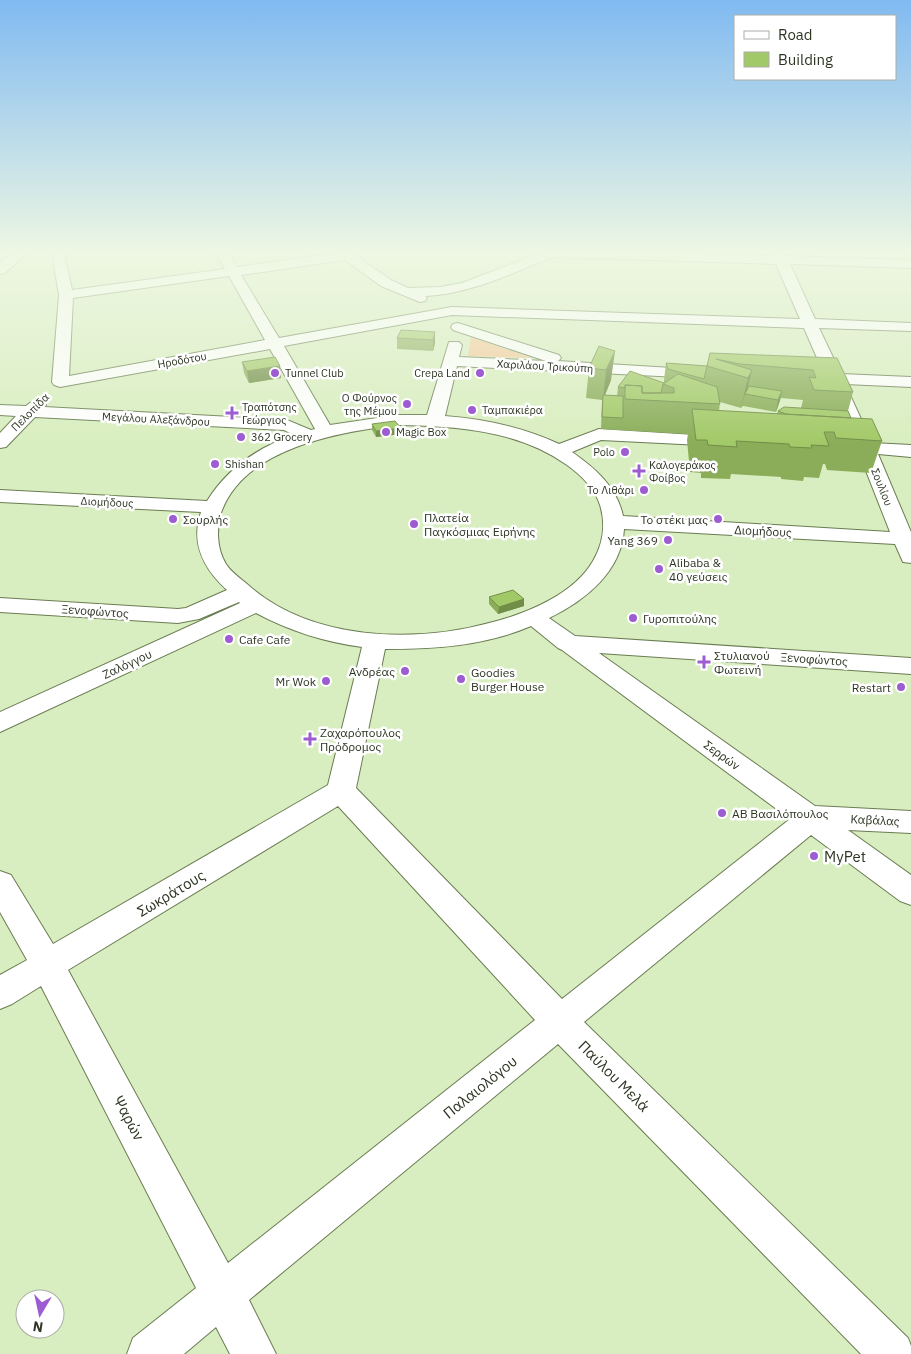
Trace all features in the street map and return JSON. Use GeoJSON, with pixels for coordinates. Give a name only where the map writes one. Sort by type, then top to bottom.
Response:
{"type":"FeatureCollection","features":[{"type":"Feature","properties":{"kind":"street"},"geometry":{"type":"LineString","coordinates":[[60,382],[65,316]]}},
{"type":"Feature","properties":{"kind":"street"},"geometry":{"type":"LineString","coordinates":[[257,316],[317,434]]}},
{"type":"Feature","properties":{"kind":"street"},"geometry":{"type":"LineString","coordinates":[[450,316],[630,385]]}},
{"type":"Feature","properties":{"kind":"street","name":"Σουλίου"},"geometry":{"type":"LineString","coordinates":[[806,316],[907,538],[911,557]]}},
{"type":"Feature","properties":{"kind":"street"},"geometry":{"type":"LineString","coordinates":[[455,319],[911,327]]}},
{"type":"Feature","properties":{"kind":"street"},"geometry":{"type":"LineString","coordinates":[[435,420],[450,361],[455,319]]}},
{"type":"Feature","properties":{"kind":"street","name":"Ηροδότου"},"geometry":{"type":"LineString","coordinates":[[60,382],[273,344],[455,319]]}},
{"type":"Feature","properties":{"kind":"street","name":"Χαριλάου Τρικούπη"},"geometry":{"type":"LineString","coordinates":[[450,361],[714,374]]}},
{"type":"Feature","properties":{"kind":"street"},"geometry":{"type":"LineString","coordinates":[[803,377],[911,382]]}},
{"type":"Feature","properties":{"kind":"street","name":"Πελοπίδα"},"geometry":{"type":"LineString","coordinates":[[0,442],[60,382]]}},
{"type":"Feature","properties":{"kind":"street","name":"Μεγάλου Αλεξάνδρου"},"geometry":{"type":"LineString","coordinates":[[0,410],[287,425],[317,434]]}},
{"type":"Feature","properties":{"kind":"street"},"geometry":{"type":"LineString","coordinates":[[398,420],[435,420],[488,426],[537,441],[558,451],[591,476],[603,490],[611,506],[614,522],[614,534],[610,550],[601,566],[588,582],[570,598],[533,617],[508,627],[450,639],[419,642],[374,641],[340,636],[279,618],[247,599],[218,570],[208,548],[207,527],[213,506],[238,474],[256,461],[278,449],[317,434],[360,424],[398,420]]}},
{"type":"Feature","properties":{"kind":"street"},"geometry":{"type":"LineString","coordinates":[[558,451],[598,434],[739,441]]}},
{"type":"Feature","properties":{"kind":"street"},"geometry":{"type":"LineString","coordinates":[[833,446],[911,451]]}},
{"type":"Feature","properties":{"kind":"street","name":"Διομήδους"},"geometry":{"type":"LineString","coordinates":[[0,496],[213,506]]}},
{"type":"Feature","properties":{"kind":"street","name":"Διομήδους"},"geometry":{"type":"LineString","coordinates":[[614,522],[907,538]]}},
{"type":"Feature","properties":{"kind":"street","name":"Ζαλόγγου"},"geometry":{"type":"LineString","coordinates":[[0,722],[198,621],[247,599]]}},
{"type":"Feature","properties":{"kind":"street","name":"Ξενοφώντος"},"geometry":{"type":"LineString","coordinates":[[0,604],[178,616],[198,621]]}},
{"type":"Feature","properties":{"kind":"street","name":"Σερρών"},"geometry":{"type":"LineString","coordinates":[[533,617],[566,643],[911,892]]}},
{"type":"Feature","properties":{"kind":"street"},"geometry":{"type":"LineString","coordinates":[[341,791],[374,641]]}},
{"type":"Feature","properties":{"kind":"street","name":"Ξενοφώντος"},"geometry":{"type":"LineString","coordinates":[[566,643],[911,666]]}},
{"type":"Feature","properties":{"kind":"street","name":"Σωκράτους"},"geometry":{"type":"LineString","coordinates":[[0,994],[341,791]]}},
{"type":"Feature","properties":{"kind":"street","name":"Παύλου Μελά"},"geometry":{"type":"LineString","coordinates":[[341,791],[560,1022],[892,1354]]}},
{"type":"Feature","properties":{"kind":"street","name":"Καβάλας"},"geometry":{"type":"LineString","coordinates":[[810,819],[818,816],[911,822]]}},
{"type":"Feature","properties":{"kind":"street","name":"Παλαιολόγου"},"geometry":{"type":"LineString","coordinates":[[148,1354],[810,819]]}},
{"type":"Feature","properties":{"kind":"street","name":"Ψαρών"},"geometry":{"type":"LineString","coordinates":[[0,884],[48,966],[254,1354]]}},
{"type":"Feature","properties":{"kind":"shaded area"},"geometry":{"type":"Polygon","coordinates":[[[471,337],[532,358],[468,356],[471,337]]]}},
{"type":"Feature","properties":{"kind":"building"},"geometry":{"type":"Polygon","coordinates":[[[401,330],[435,332],[433,340],[397,338],[401,330]]]}},
{"type":"Feature","properties":{"kind":"building"},"geometry":{"type":"Polygon","coordinates":[[[599,346],[615,351],[606,370],[589,368],[599,346]]]}},
{"type":"Feature","properties":{"kind":"building"},"geometry":{"type":"Polygon","coordinates":[[[710,353],[837,358],[853,392],[814,390],[809,377],[816,378],[813,370],[740,364],[716,359],[752,370],[748,378],[707,366],[710,353]]]}},
{"type":"Feature","properties":{"kind":"building"},"geometry":{"type":"Polygon","coordinates":[[[275,357],[280,366],[247,371],[242,362],[275,357]]]}},
{"type":"Feature","properties":{"kind":"building"},"geometry":{"type":"Polygon","coordinates":[[[666,363],[707,366],[704,379],[668,369],[666,363]]]}},
{"type":"Feature","properties":{"kind":"building"},"geometry":{"type":"Polygon","coordinates":[[[630,371],[664,383],[661,393],[642,393],[642,386],[625,385],[625,388],[618,387],[630,371]]]}},
{"type":"Feature","properties":{"kind":"building"},"geometry":{"type":"Polygon","coordinates":[[[678,374],[717,387],[720,404],[625,399],[625,385],[642,386],[642,393],[674,393],[674,388],[663,384],[678,374]]]}},
{"type":"Feature","properties":{"kind":"building"},"geometry":{"type":"Polygon","coordinates":[[[749,386],[782,391],[778,400],[745,394],[749,386]]]}},
{"type":"Feature","properties":{"kind":"building"},"geometry":{"type":"Polygon","coordinates":[[[603,395],[623,396],[623,418],[602,417],[603,395]]]}},
{"type":"Feature","properties":{"kind":"building"},"geometry":{"type":"Polygon","coordinates":[[[784,407],[848,411],[851,418],[786,414],[778,411],[784,407]]]}},
{"type":"Feature","properties":{"kind":"building"},"geometry":{"type":"Polygon","coordinates":[[[692,409],[872,419],[882,441],[836,438],[834,432],[824,432],[829,446],[811,445],[812,448],[790,447],[789,444],[736,441],[737,447],[708,445],[707,440],[696,440],[692,409]]]}},
{"type":"Feature","properties":{"kind":"building"},"geometry":{"type":"Polygon","coordinates":[[[395,421],[401,428],[376,431],[372,424],[395,421]]]}},
{"type":"Feature","properties":{"kind":"building"},"geometry":{"type":"Polygon","coordinates":[[[513,590],[524,599],[499,607],[489,597],[513,590]]]}},
{"type":"Feature","properties":{"kind":"place","name":"Tunnel Club"},"geometry":{"type":"Point","coordinates":[275,373]}},
{"type":"Feature","properties":{"kind":"place","name":"Crepa Land"},"geometry":{"type":"Point","coordinates":[480,373]}},
{"type":"Feature","properties":{"kind":"place","name":"Ο Φούρνος της Μέμου"},"geometry":{"type":"Point","coordinates":[407,404]}},
{"type":"Feature","properties":{"kind":"place","name":"Ταμπακιέρα"},"geometry":{"type":"Point","coordinates":[472,410]}},
{"type":"Feature","properties":{"kind":"place","name":"Τραπότσης Γεώργιος"},"geometry":{"type":"Point","coordinates":[232,413]}},
{"type":"Feature","properties":{"kind":"place","name":"Magic Box"},"geometry":{"type":"Point","coordinates":[386,432]}},
{"type":"Feature","properties":{"kind":"place","name":"362 Grocery"},"geometry":{"type":"Point","coordinates":[241,437]}},
{"type":"Feature","properties":{"kind":"place","name":"Polo"},"geometry":{"type":"Point","coordinates":[625,452]}},
{"type":"Feature","properties":{"kind":"place","name":"Shishan"},"geometry":{"type":"Point","coordinates":[215,464]}},
{"type":"Feature","properties":{"kind":"place","name":"Καλογεράκος Φοίβος"},"geometry":{"type":"Point","coordinates":[639,471]}},
{"type":"Feature","properties":{"kind":"place","name":"Το Λιθάρι"},"geometry":{"type":"Point","coordinates":[644,490]}},
{"type":"Feature","properties":{"kind":"place","name":"Σουρλής"},"geometry":{"type":"Point","coordinates":[173,519]}},
{"type":"Feature","properties":{"kind":"place","name":"Το στέκι μας"},"geometry":{"type":"Point","coordinates":[718,519]}},
{"type":"Feature","properties":{"kind":"place","name":"Πλατεία Παγκόσμιας Ειρήνης"},"geometry":{"type":"Point","coordinates":[414,524]}},
{"type":"Feature","properties":{"kind":"place","name":"Yang 369"},"geometry":{"type":"Point","coordinates":[668,540]}},
{"type":"Feature","properties":{"kind":"place","name":"Alibaba & 40 γεύσεις"},"geometry":{"type":"Point","coordinates":[659,569]}},
{"type":"Feature","properties":{"kind":"place","name":"Γυροπιτούλης"},"geometry":{"type":"Point","coordinates":[633,618]}},
{"type":"Feature","properties":{"kind":"place","name":"Cafe Cafe"},"geometry":{"type":"Point","coordinates":[229,639]}},
{"type":"Feature","properties":{"kind":"place","name":"Στυλιανού Φωτεινή"},"geometry":{"type":"Point","coordinates":[704,662]}},
{"type":"Feature","properties":{"kind":"place","name":"Ανδρέας"},"geometry":{"type":"Point","coordinates":[405,671]}},
{"type":"Feature","properties":{"kind":"place","name":"Goodies Burger House"},"geometry":{"type":"Point","coordinates":[461,679]}},
{"type":"Feature","properties":{"kind":"place","name":"Mr Wok"},"geometry":{"type":"Point","coordinates":[326,681]}},
{"type":"Feature","properties":{"kind":"place","name":"Restart"},"geometry":{"type":"Point","coordinates":[901,687]}},
{"type":"Feature","properties":{"kind":"place","name":"Ζαχαρόπουλος Πρόδρομος"},"geometry":{"type":"Point","coordinates":[310,739]}},
{"type":"Feature","properties":{"kind":"place","name":"ΑΒ Βασιλόπουλος"},"geometry":{"type":"Point","coordinates":[722,813]}},
{"type":"Feature","properties":{"kind":"place","name":"MyPet"},"geometry":{"type":"Point","coordinates":[814,856]}}]}
